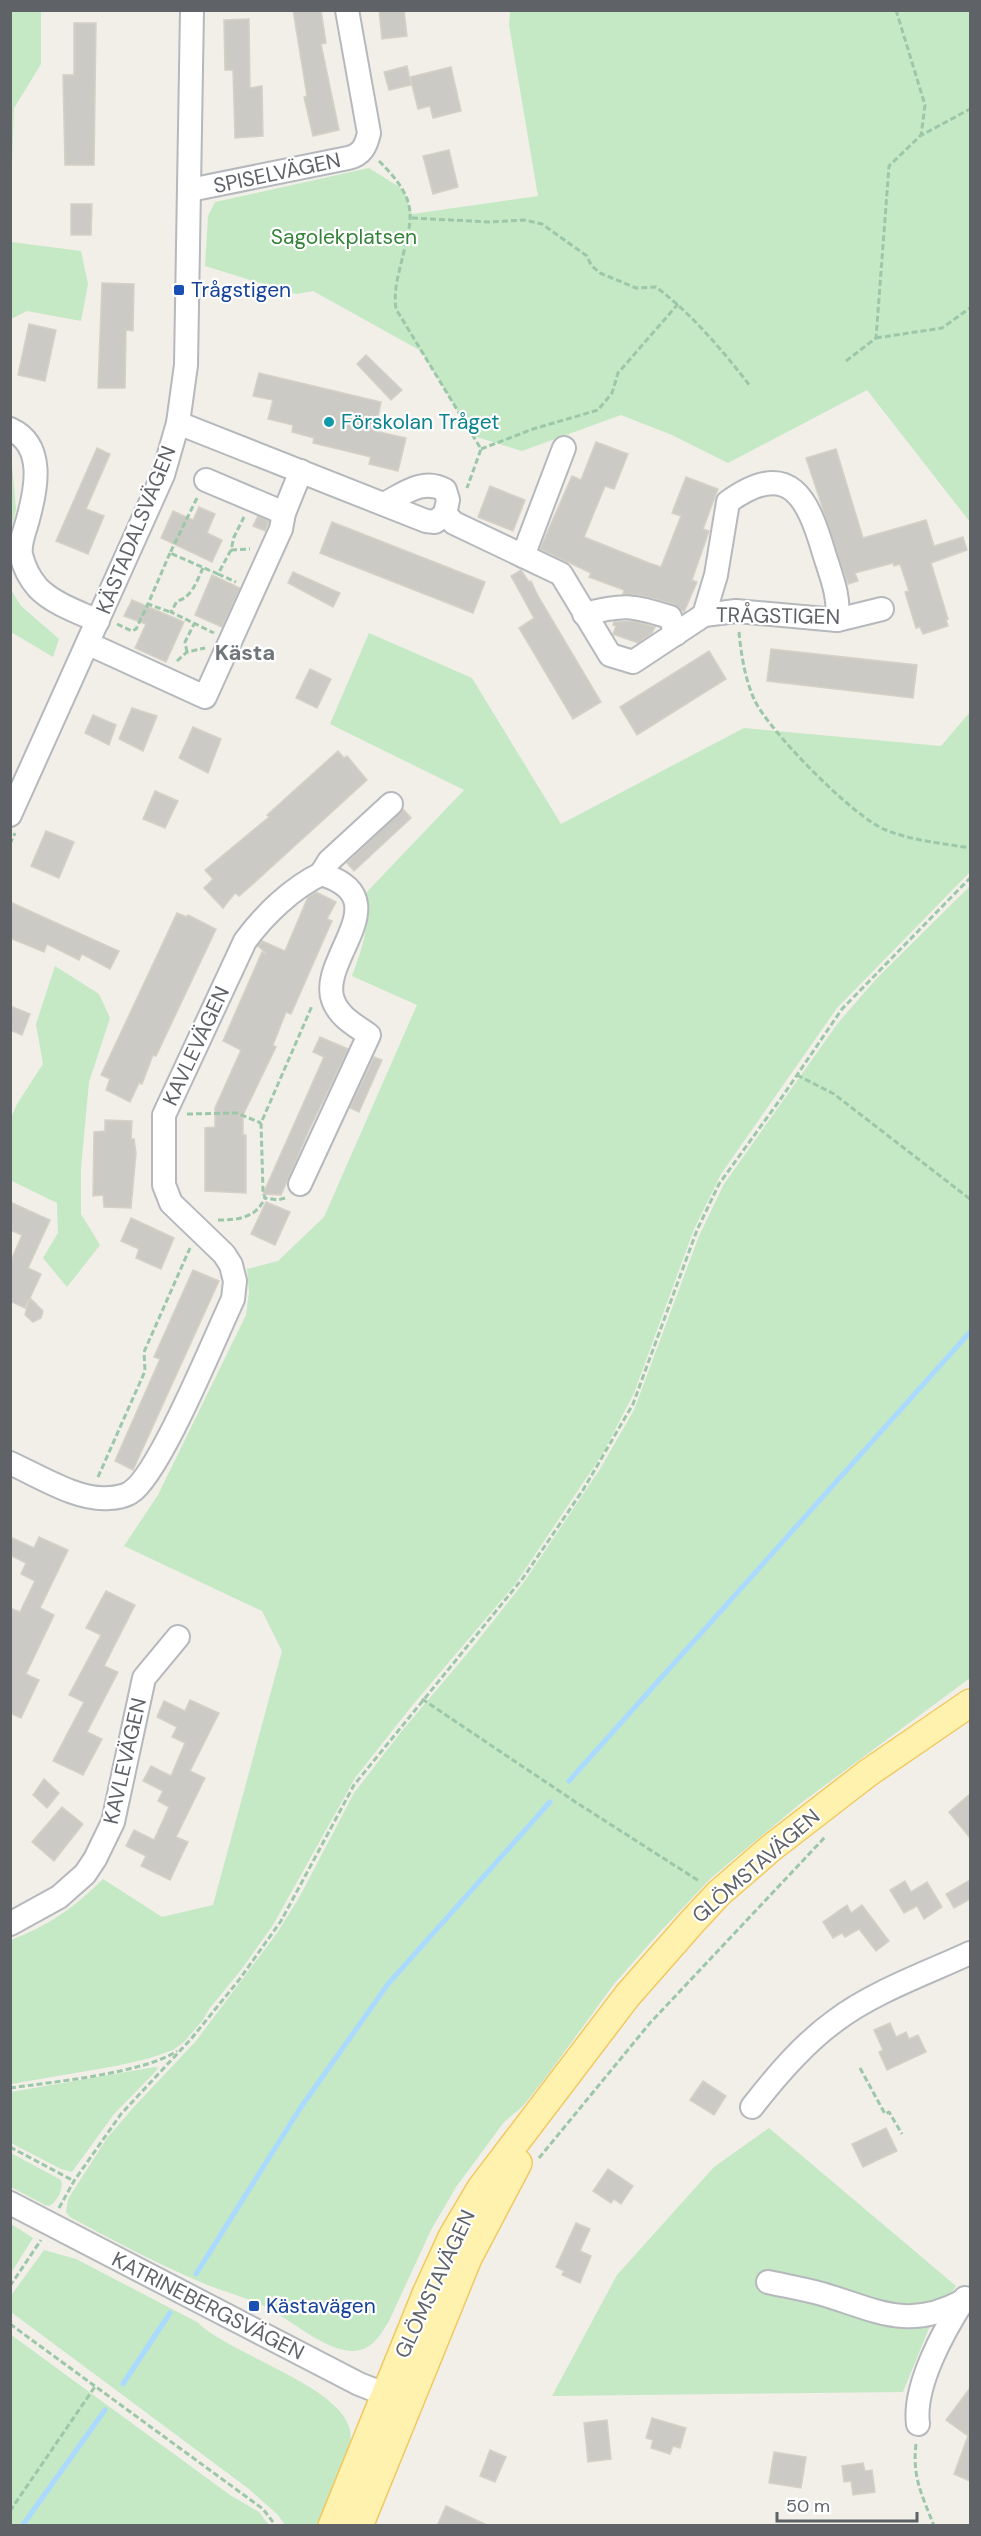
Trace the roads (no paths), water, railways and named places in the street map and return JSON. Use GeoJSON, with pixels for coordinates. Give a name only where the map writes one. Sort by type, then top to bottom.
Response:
{"type":"FeatureCollection","features":[{"type":"Feature","properties":{"kind":"main road","name":"GLÖMSTAVÄGEN"},"geometry":{"type":"LineString","coordinates":[[332,2526],[498,2198],[576,2064],[665,1951],[719,1893],[807,1819],[868,1773],[970,1703]]}},
{"type":"Feature","properties":{"kind":"main road","name":"GLÖMSTAVÄGEN"},"geometry":{"type":"LineString","coordinates":[[359,2526],[397,2399]]}},
{"type":"Feature","properties":{"kind":"street","name":"KÄSTADALSVÄGEN"},"geometry":{"type":"LineString","coordinates":[[10,815],[89,644],[163,475],[178,423],[186,365],[192,10]]}},
{"type":"Feature","properties":{"kind":"street","name":"SPISELVÄGEN"},"geometry":{"type":"LineString","coordinates":[[190,190],[348,158],[357,155],[363,149],[369,133],[347,10]]}},
{"type":"Feature","properties":{"kind":"street"},"geometry":{"type":"LineString","coordinates":[[178,423],[384,504],[426,520],[435,522],[445,514],[448,500],[445,490],[435,485],[423,484],[384,504]]}},
{"type":"Feature","properties":{"kind":"street"},"geometry":{"type":"LineString","coordinates":[[10,429],[18,433],[31,448],[36,465],[36,488],[21,554],[28,573],[38,587],[54,601],[99,621]]}},
{"type":"Feature","properties":{"kind":"street"},"geometry":{"type":"LineString","coordinates":[[523,556],[564,448]]}},
{"type":"Feature","properties":{"kind":"street"},"geometry":{"type":"LineString","coordinates":[[89,644],[206,697],[281,529],[284,513],[301,471]]}},
{"type":"Feature","properties":{"kind":"street"},"geometry":{"type":"LineString","coordinates":[[206,480],[284,513]]}},
{"type":"Feature","properties":{"kind":"street"},"geometry":{"type":"LineString","coordinates":[[704,615],[716,575],[728,502],[741,493],[763,484],[783,484],[800,495],[813,515],[839,603],[837,620]]}},
{"type":"Feature","properties":{"kind":"street","name":"TRÅGSTIGEN"},"geometry":{"type":"LineString","coordinates":[[445,514],[454,523],[561,574],[610,655],[621,660],[633,662],[704,615],[736,611],[837,620],[882,609]]}},
{"type":"Feature","properties":{"kind":"street"},"geometry":{"type":"LineString","coordinates":[[585,614],[618,606],[635,606],[670,617],[676,634]]}},
{"type":"Feature","properties":{"kind":"street","name":"KAVLEVÄGEN"},"geometry":{"type":"LineString","coordinates":[[10,1463],[89,1498],[110,1498],[131,1492],[148,1474],[174,1428],[233,1299],[235,1281],[231,1264],[171,1203],[164,1185],[164,1115],[245,941],[255,926],[305,882],[321,874],[329,861],[391,804]]}},
{"type":"Feature","properties":{"kind":"street"},"geometry":{"type":"LineString","coordinates":[[300,1184],[369,1035],[343,1017],[333,1001],[331,991],[334,971],[356,921],[356,914],[352,895],[345,887],[333,878],[321,874]]}},
{"type":"Feature","properties":{"kind":"street","name":"KAVLEVÄGEN"},"geometry":{"type":"LineString","coordinates":[[10,1924],[59,1897],[85,1874],[95,1860],[113,1822],[144,1678],[178,1637]]}},
{"type":"Feature","properties":{"kind":"street"},"geometry":{"type":"LineString","coordinates":[[752,2107],[775,2077],[836,2020],[883,1994],[970,1953]]}},
{"type":"Feature","properties":{"kind":"street","name":"KATRINEBERGSVÄGEN"},"geometry":{"type":"LineString","coordinates":[[10,2203],[359,2384],[397,2399]]}},
{"type":"Feature","properties":{"kind":"street"},"geometry":{"type":"LineString","coordinates":[[768,2282],[822,2295],[894,2317],[932,2314],[967,2297]]}},
{"type":"Feature","properties":{"kind":"street"},"geometry":{"type":"LineString","coordinates":[[918,2424],[918,2408],[925,2379],[939,2346],[967,2297]]}},
{"type":"Feature","properties":{"kind":"waterway"},"geometry":{"type":"LineString","coordinates":[[569,1781],[970,1332]]}},
{"type":"Feature","properties":{"kind":"waterway"},"geometry":{"type":"LineString","coordinates":[[196,2274],[299,2110],[388,1984],[550,1802]]}},
{"type":"Feature","properties":{"kind":"waterway"},"geometry":{"type":"LineString","coordinates":[[123,2384],[170,2313]]}},
{"type":"Feature","properties":{"kind":"waterway"},"geometry":{"type":"LineString","coordinates":[[22,2526],[105,2410]]}},
{"type":"Feature","properties":{"kind":"place","name":"Trågstigen"},"geometry":{"type":"Point","coordinates":[179,290]}},
{"type":"Feature","properties":{"kind":"place","name":"Förskolan Tråget"},"geometry":{"type":"Point","coordinates":[329,422]}},
{"type":"Feature","properties":{"kind":"place","name":"Kästavägen"},"geometry":{"type":"Point","coordinates":[254,2306]}},
{"type":"Feature","properties":{"kind":"district","name":"Kästa"},"geometry":{"type":"Point","coordinates":[245,652]}},
{"type":"Feature","properties":{"kind":"park label","name":"Sagolekplatsen"},"geometry":{"type":"Point","coordinates":[344,237]}}]}
